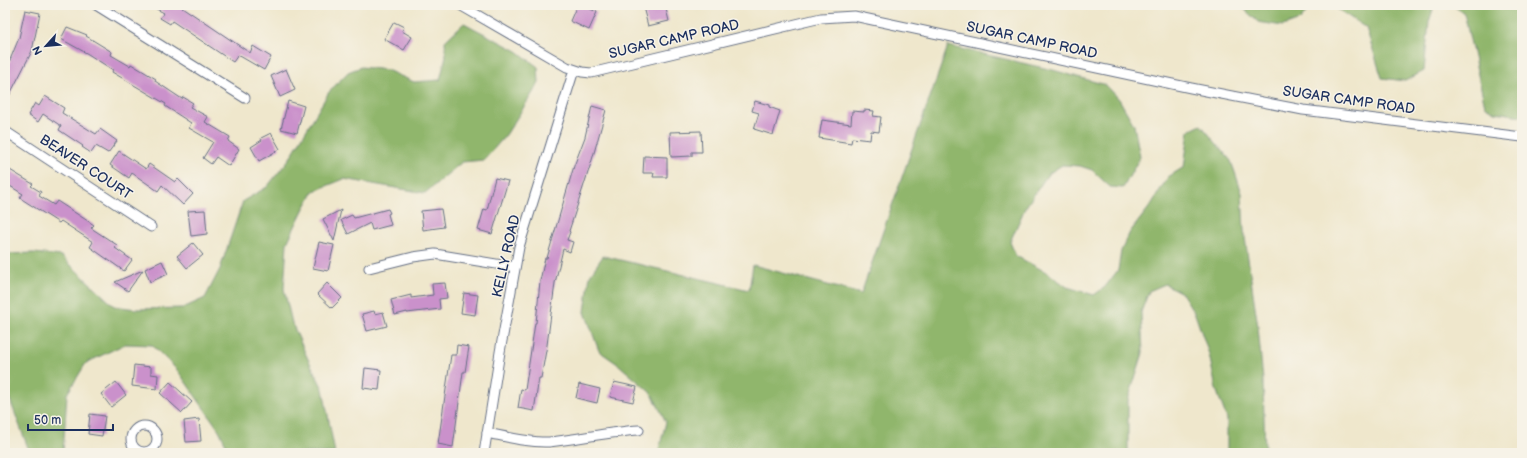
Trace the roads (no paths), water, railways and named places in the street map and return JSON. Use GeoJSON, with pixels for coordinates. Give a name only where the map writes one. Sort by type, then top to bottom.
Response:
{"type":"FeatureCollection","features":[{"type":"Feature","properties":{"kind":"street"},"geometry":{"type":"LineString","coordinates":[[96,5],[245,98]]}},
{"type":"Feature","properties":{"kind":"street","name":"SUGAR CAMP ROAD"},"geometry":{"type":"LineString","coordinates":[[460,5],[574,70],[591,73],[821,18],[854,16],[1191,88],[1303,110],[1522,137]]}},
{"type":"Feature","properties":{"kind":"street","name":"KELLY ROAD"},"geometry":{"type":"LineString","coordinates":[[484,453],[519,247],[574,70]]}},
{"type":"Feature","properties":{"kind":"street","name":"BEAVER COURT"},"geometry":{"type":"LineString","coordinates":[[5,131],[152,227]]}},
{"type":"Feature","properties":{"kind":"street"},"geometry":{"type":"LineString","coordinates":[[369,268],[413,257],[435,254],[515,267]]}},
{"type":"Feature","properties":{"kind":"street"},"geometry":{"type":"LineString","coordinates":[[487,434],[548,442],[615,431],[639,430]]}}]}
